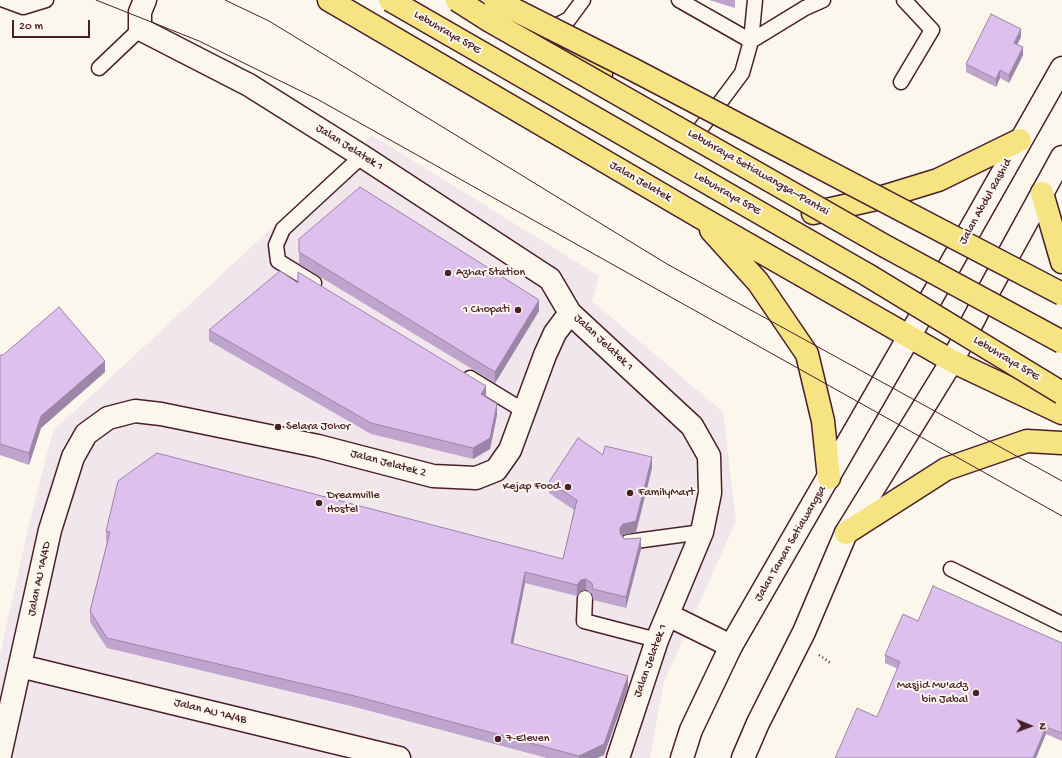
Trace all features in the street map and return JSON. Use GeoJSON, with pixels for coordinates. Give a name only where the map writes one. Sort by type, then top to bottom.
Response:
{"type":"FeatureCollection","features":[{"type":"Feature","properties":{"kind":"main road","name":"Jalan Jelatek"},"geometry":{"type":"LineString","coordinates":[[329,0],[700,217],[952,361],[1062,413]]}},
{"type":"Feature","properties":{"kind":"main road","name":"Lebuhraya SPE"},"geometry":{"type":"LineString","coordinates":[[390,0],[866,274],[1062,393]]}},
{"type":"Feature","properties":{"kind":"main road","name":"Lebuhraya Setiawangsa–Pantai"},"geometry":{"type":"LineString","coordinates":[[457,0],[490,21],[869,237],[1062,342]]}},
{"type":"Feature","properties":{"kind":"main road"},"geometry":{"type":"LineString","coordinates":[[494,0],[541,34],[813,213],[940,284],[986,296],[1062,333]]}},
{"type":"Feature","properties":{"kind":"main road"},"geometry":{"type":"LineString","coordinates":[[494,0],[634,70],[1062,294]]}},
{"type":"Feature","properties":{"kind":"main road"},"geometry":{"type":"LineString","coordinates":[[813,213],[876,199],[938,180],[1020,140]]}},
{"type":"Feature","properties":{"kind":"main road"},"geometry":{"type":"LineString","coordinates":[[1042,193],[1062,262]]}},
{"type":"Feature","properties":{"kind":"main road"},"geometry":{"type":"LineString","coordinates":[[700,217],[758,282],[807,354],[823,421],[829,478]]}},
{"type":"Feature","properties":{"kind":"main road"},"geometry":{"type":"LineString","coordinates":[[846,533],[946,469],[1027,441],[1062,443]]}},
{"type":"Feature","properties":{"kind":"street"},"geometry":{"type":"LineString","coordinates":[[140,29],[140,12],[145,0]]}},
{"type":"Feature","properties":{"kind":"street","name":"Jalan Jelatek 1"},"geometry":{"type":"LineString","coordinates":[[140,29],[249,85],[362,156],[550,279],[570,313],[692,426],[709,456],[710,493],[702,532],[657,640],[618,758]]}},
{"type":"Feature","properties":{"kind":"street","name":"Jalan Abdul Rashid"},"geometry":{"type":"LineString","coordinates":[[910,336],[1062,68]]}},
{"type":"Feature","properties":{"kind":"street"},"geometry":{"type":"LineString","coordinates":[[743,758],[758,722],[804,632],[846,533],[952,361],[1062,157]]}},
{"type":"Feature","properties":{"kind":"street","name":"Jalan Jelatek 2"},"geometry":{"type":"LineString","coordinates":[[108,418],[135,411],[161,414],[318,446],[433,476],[476,478],[496,470],[510,450],[544,355],[555,333],[570,313]]}},
{"type":"Feature","properties":{"kind":"street","name":"Jalan Taman Setiawangsa"},"geometry":{"type":"LineString","coordinates":[[682,758],[691,730],[732,646],[910,336]]}},
{"type":"Feature","properties":{"kind":"street","name":"Jalan AU 1A/4D"},"geometry":{"type":"LineString","coordinates":[[0,755],[50,530],[73,457],[86,434],[108,418]]}},
{"type":"Feature","properties":{"kind":"street"},"geometry":{"type":"LineString","coordinates":[[668,615],[732,646]]}},
{"type":"Feature","properties":{"kind":"street","name":"Jalan AU 1A/4B"},"geometry":{"type":"LineString","coordinates":[[20,666],[349,752],[399,758]]}},
{"type":"Feature","properties":{"kind":"lane"},"geometry":{"type":"LineString","coordinates":[[4,0],[23,7],[46,0]]}},
{"type":"Feature","properties":{"kind":"lane"},"geometry":{"type":"LineString","coordinates":[[541,34],[569,19],[583,0]]}},
{"type":"Feature","properties":{"kind":"lane"},"geometry":{"type":"LineString","coordinates":[[680,0],[751,41]]}},
{"type":"Feature","properties":{"kind":"lane"},"geometry":{"type":"LineString","coordinates":[[695,136],[742,73],[751,41],[755,0]]}},
{"type":"Feature","properties":{"kind":"lane"},"geometry":{"type":"LineString","coordinates":[[751,41],[805,8],[823,0]]}},
{"type":"Feature","properties":{"kind":"lane"},"geometry":{"type":"LineString","coordinates":[[901,82],[932,30],[904,0]]}},
{"type":"Feature","properties":{"kind":"lane"},"geometry":{"type":"LineString","coordinates":[[99,68],[140,29]]}},
{"type":"Feature","properties":{"kind":"lane"},"geometry":{"type":"LineString","coordinates":[[324,289],[278,261],[276,245],[283,229],[362,156]]}},
{"type":"Feature","properties":{"kind":"lane"},"geometry":{"type":"LineString","coordinates":[[457,371],[524,411]]}},
{"type":"Feature","properties":{"kind":"lane"},"geometry":{"type":"LineString","coordinates":[[628,542],[702,532]]}},
{"type":"Feature","properties":{"kind":"lane"},"geometry":{"type":"LineString","coordinates":[[951,569],[1062,624]]}},
{"type":"Feature","properties":{"kind":"lane"},"geometry":{"type":"LineString","coordinates":[[585,598],[584,621],[657,640]]}},
{"type":"Feature","properties":{"kind":"path"},"geometry":{"type":"LineString","coordinates":[[818,655],[832,664]]}},
{"type":"Feature","properties":{"kind":"shaded area"},"geometry":{"type":"Polygon","coordinates":[[[372,135],[599,276],[592,301],[723,412],[736,521],[664,682],[650,758],[0,758],[0,654],[28,529],[53,431],[372,135]]]}},
{"type":"Feature","properties":{"kind":"building"},"geometry":{"type":"Polygon","coordinates":[[[991,14],[1021,29],[1014,43],[1023,47],[1009,75],[1000,70],[996,79],[966,64],[991,14]]]}},
{"type":"Feature","properties":{"kind":"building"},"geometry":{"type":"Polygon","coordinates":[[[360,187],[539,300],[495,372],[299,252],[299,239],[360,187]]]}},
{"type":"Feature","properties":{"kind":"building"},"geometry":{"type":"Polygon","coordinates":[[[280,271],[298,283],[298,272],[486,386],[481,394],[497,404],[490,438],[473,448],[371,423],[209,330],[280,271]]]}},
{"type":"Feature","properties":{"kind":"building"},"geometry":{"type":"Polygon","coordinates":[[[59,307],[105,361],[41,416],[29,453],[0,444],[0,355],[3,355],[59,307]]]}},
{"type":"Feature","properties":{"kind":"building"},"geometry":{"type":"Polygon","coordinates":[[[578,438],[603,455],[605,446],[652,457],[636,521],[623,524],[620,528],[620,533],[624,539],[641,538],[626,597],[593,589],[592,583],[586,579],[581,580],[577,585],[525,572],[511,643],[628,676],[604,744],[579,756],[351,695],[107,638],[90,611],[110,532],[106,531],[118,481],[157,453],[563,559],[577,500],[549,482],[578,438]]]}},
{"type":"Feature","properties":{"kind":"building","name":"Masjid Mu'adz bin Jabal"},"geometry":{"type":"Polygon","coordinates":[[[933,586],[1062,643],[1062,733],[1046,727],[1033,758],[835,758],[857,708],[877,717],[900,662],[885,655],[903,614],[918,621],[933,586]]]}},
{"type":"Feature","properties":{"kind":"tram line"},"geometry":{"type":"LineString","coordinates":[[96,0],[199,41],[317,99],[1062,516]]}},
{"type":"Feature","properties":{"kind":"tram line"},"geometry":{"type":"LineString","coordinates":[[225,0],[269,21],[667,264],[1062,481]]}},
{"type":"Feature","properties":{"kind":"place","name":"Azhar Station"},"geometry":{"type":"Point","coordinates":[448,273]}},
{"type":"Feature","properties":{"kind":"place","name":"1 Chopati"},"geometry":{"type":"Point","coordinates":[518,310]}},
{"type":"Feature","properties":{"kind":"place","name":"Selara Johor"},"geometry":{"type":"Point","coordinates":[278,427]}},
{"type":"Feature","properties":{"kind":"place","name":"Kejap Food"},"geometry":{"type":"Point","coordinates":[568,487]}},
{"type":"Feature","properties":{"kind":"place","name":"FamilyMart"},"geometry":{"type":"Point","coordinates":[630,493]}},
{"type":"Feature","properties":{"kind":"place","name":"Dreamville Hostel"},"geometry":{"type":"Point","coordinates":[319,503]}},
{"type":"Feature","properties":{"kind":"place","name":"Masjid Mu'adz bin Jabal"},"geometry":{"type":"Point","coordinates":[976,693]}},
{"type":"Feature","properties":{"kind":"place","name":"7-Eleven"},"geometry":{"type":"Point","coordinates":[498,739]}}]}
